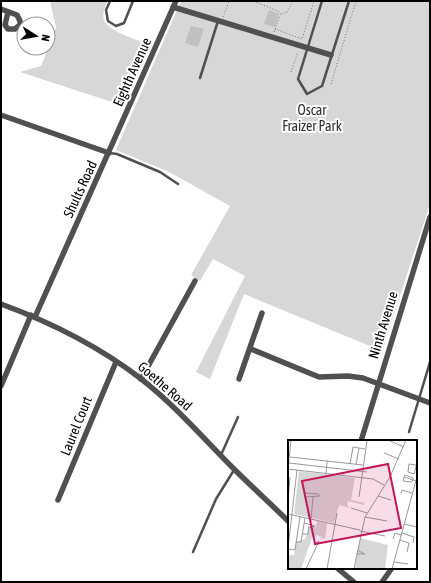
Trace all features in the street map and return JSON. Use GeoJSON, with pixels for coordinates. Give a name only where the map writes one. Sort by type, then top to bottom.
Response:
{"type":"FeatureCollection","features":[{"type":"Feature","properties":{"kind":"street","name":"Eighth Avenue"},"geometry":{"type":"LineString","coordinates":[[109,153],[176,1]]}},
{"type":"Feature","properties":{"kind":"street"},"geometry":{"type":"LineString","coordinates":[[173,7],[331,55]]}},
{"type":"Feature","properties":{"kind":"street"},"geometry":{"type":"LineString","coordinates":[[1,9],[8,12]]}},
{"type":"Feature","properties":{"kind":"street","name":"Shults Road"},"geometry":{"type":"LineString","coordinates":[[1,115],[109,153],[1,386]]}},
{"type":"Feature","properties":{"kind":"street","name":"Ninth Avenue"},"geometry":{"type":"LineString","coordinates":[[360,440],[430,217]]}},
{"type":"Feature","properties":{"kind":"street"},"geometry":{"type":"LineString","coordinates":[[141,379],[195,281]]}},
{"type":"Feature","properties":{"kind":"street","name":"Goethe Road"},"geometry":{"type":"LineString","coordinates":[[1,304],[33,316],[86,342],[141,379],[182,416],[288,521]]}},
{"type":"Feature","properties":{"kind":"street"},"geometry":{"type":"LineString","coordinates":[[239,379],[251,349],[262,313]]}},
{"type":"Feature","properties":{"kind":"street"},"geometry":{"type":"LineString","coordinates":[[251,349],[319,378],[348,376],[363,378],[430,403]]}},
{"type":"Feature","properties":{"kind":"street","name":"Laurel Court"},"geometry":{"type":"LineString","coordinates":[[58,500],[116,362]]}},
{"type":"Feature","properties":{"kind":"street"},"geometry":{"type":"LineString","coordinates":[[338,569],[354,582]]}},
{"type":"Feature","properties":{"kind":"street"},"geometry":{"type":"LineString","coordinates":[[382,582],[391,569]]}},
{"type":"Feature","properties":{"kind":"lane"},"geometry":{"type":"LineString","coordinates":[[110,1],[106,10],[108,21],[116,26],[124,23],[133,1]]}},
{"type":"Feature","properties":{"kind":"lane"},"geometry":{"type":"LineString","coordinates":[[322,1],[298,80],[307,94],[322,86],[349,1]]}},
{"type":"Feature","properties":{"kind":"lane"},"geometry":{"type":"LineString","coordinates":[[200,78],[220,21]]}},
{"type":"Feature","properties":{"kind":"lane"},"geometry":{"type":"LineString","coordinates":[[109,153],[117,154],[160,172],[178,184]]}},
{"type":"Feature","properties":{"kind":"lane"},"geometry":{"type":"LineString","coordinates":[[409,432],[430,362]]}},
{"type":"Feature","properties":{"kind":"lane"},"geometry":{"type":"LineString","coordinates":[[220,455],[238,417]]}},
{"type":"Feature","properties":{"kind":"lane"},"geometry":{"type":"LineString","coordinates":[[193,552],[216,499],[235,470]]}},
{"type":"Feature","properties":{"kind":"path"},"geometry":{"type":"LineString","coordinates":[[220,21],[229,1]]}},
{"type":"Feature","properties":{"kind":"path"},"geometry":{"type":"LineString","coordinates":[[253,1],[278,10],[281,15]]}},
{"type":"Feature","properties":{"kind":"path"},"geometry":{"type":"LineString","coordinates":[[272,37],[281,15],[287,12],[292,1]]}},
{"type":"Feature","properties":{"kind":"path"},"geometry":{"type":"LineString","coordinates":[[275,29],[302,39],[314,1]]}},
{"type":"Feature","properties":{"kind":"path"},"geometry":{"type":"LineString","coordinates":[[331,84],[356,1]]}},
{"type":"Feature","properties":{"kind":"path"},"geometry":{"type":"LineString","coordinates":[[292,72],[300,45]]}},
{"type":"Feature","properties":{"kind":"green space"},"geometry":{"type":"Polygon","coordinates":[[[50,1],[107,1],[103,15],[106,24],[117,32],[151,45],[124,106],[20,72],[41,66],[45,56],[56,56],[56,16],[53,16],[50,1]]]}},
{"type":"Feature","properties":{"kind":"green space","name":"Oscar Fraizer Park"},"geometry":{"type":"Polygon","coordinates":[[[181,1],[430,1],[430,204],[382,351],[244,294],[210,379],[196,372],[245,276],[213,259],[200,281],[191,275],[230,206],[169,172],[116,150],[181,1]]]}},
{"type":"Feature","properties":{"kind":"building"},"geometry":{"type":"Polygon","coordinates":[[[269,10],[279,14],[275,27],[264,24],[269,10]]]}},
{"type":"Feature","properties":{"kind":"building"},"geometry":{"type":"Polygon","coordinates":[[[191,26],[204,29],[198,47],[185,43],[191,26]]]}}]}
